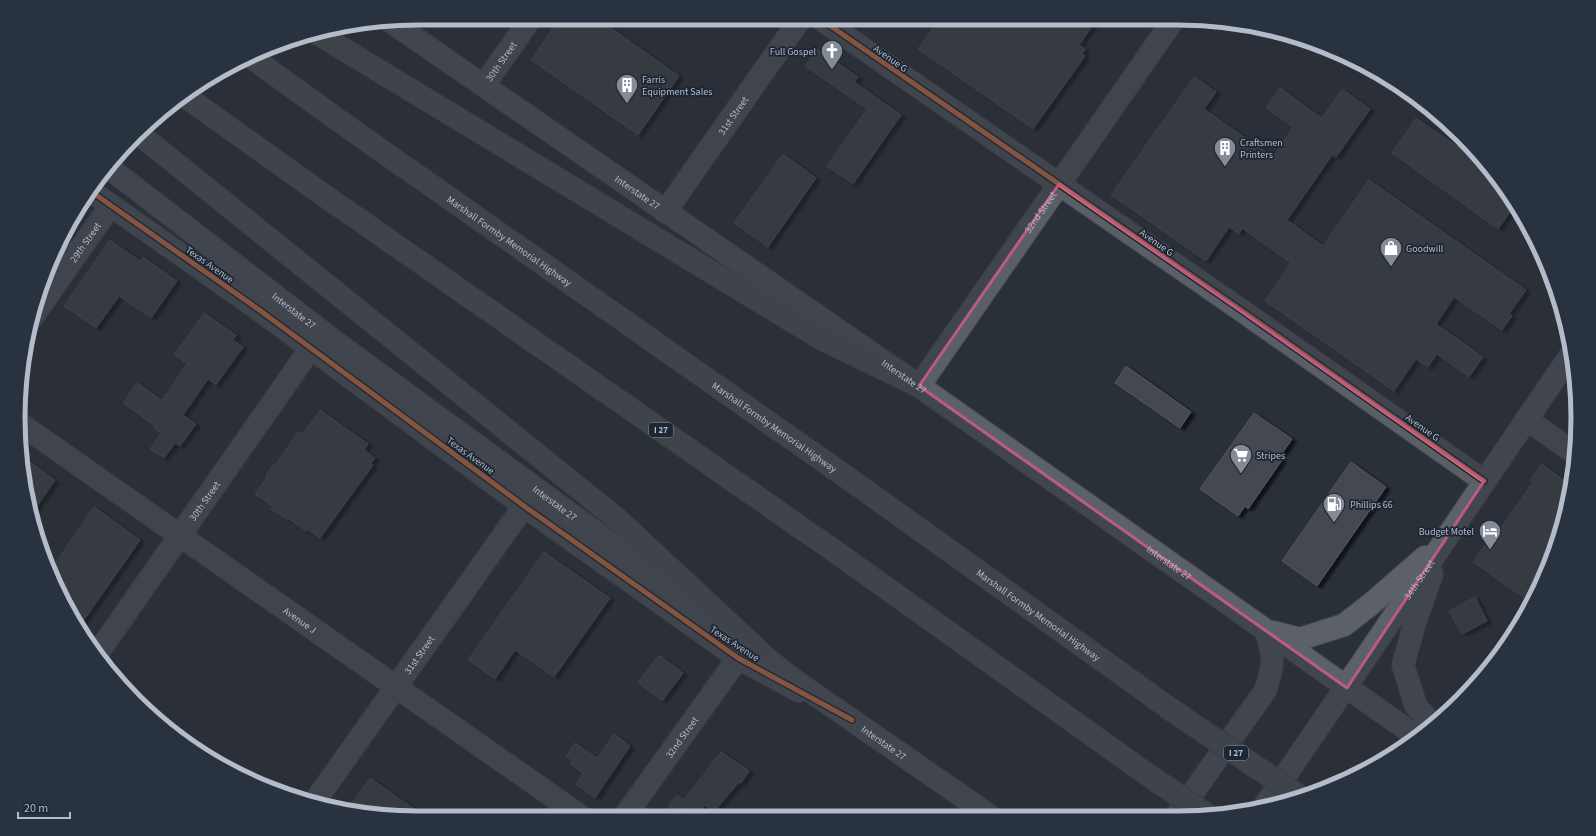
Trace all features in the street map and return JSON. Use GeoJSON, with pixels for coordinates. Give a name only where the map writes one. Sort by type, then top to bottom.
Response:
{"type":"FeatureCollection","features":[{"type":"Feature","properties":{"kind":"highway"},"geometry":{"type":"LineString","coordinates":[[323,37],[822,339],[919,386]]}},
{"type":"Feature","properties":{"kind":"highway","name":"Marshall Formby Memorial Highway"},"geometry":{"type":"LineString","coordinates":[[256,61],[335,118],[862,488],[1173,711],[1295,793]]}},
{"type":"Feature","properties":{"kind":"highway","name":"I 27"},"geometry":{"type":"LineString","coordinates":[[189,99],[315,190],[824,544],[1138,768],[1200,810]]}},
{"type":"Feature","properties":{"kind":"highway"},"geometry":{"type":"LineString","coordinates":[[143,137],[616,518],[759,651]]}},
{"type":"Feature","properties":{"kind":"main road","name":"Interstate 27"},"geometry":{"type":"LineString","coordinates":[[397,26],[919,386],[1412,733]]}},
{"type":"Feature","properties":{"kind":"main road","name":"Interstate 27"},"geometry":{"type":"LineString","coordinates":[[113,171],[331,339],[759,651],[794,680],[983,811]]}},
{"type":"Feature","properties":{"kind":"main road","name":"34th Street"},"geometry":{"type":"LineString","coordinates":[[1268,800],[1347,688],[1443,542],[1567,361]]}},
{"type":"Feature","properties":{"kind":"main road"},"geometry":{"type":"LineString","coordinates":[[1265,630],[1300,639],[1344,625],[1371,604],[1443,542]]}},
{"type":"Feature","properties":{"kind":"main road"},"geometry":{"type":"LineString","coordinates":[[1429,720],[1416,706],[1403,665],[1415,622],[1443,542]]}},
{"type":"Feature","properties":{"kind":"main road"},"geometry":{"type":"LineString","coordinates":[[1180,811],[1265,691],[1272,671],[1272,648],[1265,630]]}},
{"type":"Feature","properties":{"kind":"street","name":"30th Street"},"geometry":{"type":"LineString","coordinates":[[484,85],[526,25]]}},
{"type":"Feature","properties":{"kind":"street","name":"31st Street"},"geometry":{"type":"LineString","coordinates":[[665,212],[796,25]]}},
{"type":"Feature","properties":{"kind":"street","name":"Avenue G"},"geometry":{"type":"LineString","coordinates":[[829,25],[1484,481]]}},
{"type":"Feature","properties":{"kind":"street","name":"32nd Street"},"geometry":{"type":"LineString","coordinates":[[919,386],[1170,25]]}},
{"type":"Feature","properties":{"kind":"street"},"geometry":{"type":"LineString","coordinates":[[110,175],[331,339]]}},
{"type":"Feature","properties":{"kind":"street","name":"Texas Avenue"},"geometry":{"type":"LineString","coordinates":[[95,194],[258,309],[524,506],[738,658],[852,720]]}},
{"type":"Feature","properties":{"kind":"street","name":"29th Street"},"geometry":{"type":"LineString","coordinates":[[42,303],[111,205]]}},
{"type":"Feature","properties":{"kind":"street","name":"30th Street"},"geometry":{"type":"LineString","coordinates":[[100,649],[179,534],[311,348]]}},
{"type":"Feature","properties":{"kind":"street"},"geometry":{"type":"LineString","coordinates":[[1526,419],[1570,449]]}},
{"type":"Feature","properties":{"kind":"street","name":"Avenue J"},"geometry":{"type":"LineString","coordinates":[[25,427],[573,811]]}},
{"type":"Feature","properties":{"kind":"street","name":"31st Street"},"geometry":{"type":"LineString","coordinates":[[317,798],[524,506]]}},
{"type":"Feature","properties":{"kind":"street","name":"32nd Street"},"geometry":{"type":"LineString","coordinates":[[630,811],[738,658]]}},
{"type":"Feature","properties":{"kind":"highlighted area"},"geometry":{"type":"Polygon","coordinates":[[[1059,184],[1484,481],[1347,688],[919,386],[1059,184]]]}},
{"type":"Feature","properties":{"kind":"building","name":"Farris Equipment Sales"},"geometry":{"type":"Polygon","coordinates":[[[555,25],[607,25],[679,76],[638,135],[531,60],[555,25]]]}},
{"type":"Feature","properties":{"kind":"building"},"geometry":{"type":"Polygon","coordinates":[[[936,25],[1093,25],[1079,45],[1085,49],[1082,54],[1085,56],[1033,129],[918,49],[936,25]]]}},
{"type":"Feature","properties":{"kind":"building"},"geometry":{"type":"Polygon","coordinates":[[[817,49],[858,77],[854,82],[901,115],[853,184],[827,166],[867,109],[805,66],[817,49]]]}},
{"type":"Feature","properties":{"kind":"building"},"geometry":{"type":"Polygon","coordinates":[[[1194,77],[1216,92],[1204,109],[1273,157],[1293,127],[1266,108],[1280,88],[1322,118],[1342,89],[1370,109],[1336,157],[1332,155],[1287,220],[1323,246],[1369,180],[1526,290],[1509,314],[1512,316],[1502,330],[1454,297],[1436,324],[1483,357],[1469,377],[1437,354],[1428,367],[1416,359],[1394,391],[1265,301],[1291,263],[1242,228],[1239,234],[1229,227],[1206,261],[1111,195],[1194,77]]]}},
{"type":"Feature","properties":{"kind":"building"},"geometry":{"type":"Polygon","coordinates":[[[1416,118],[1468,154],[1490,179],[1511,210],[1498,229],[1392,153],[1416,118]]]}},
{"type":"Feature","properties":{"kind":"building"},"geometry":{"type":"Polygon","coordinates":[[[783,154],[816,178],[768,247],[734,223],[783,154]]]}},
{"type":"Feature","properties":{"kind":"building"},"geometry":{"type":"Polygon","coordinates":[[[110,240],[140,261],[143,257],[177,281],[151,318],[119,296],[96,328],[64,306],[110,240]]]}},
{"type":"Feature","properties":{"kind":"building"},"geometry":{"type":"Polygon","coordinates":[[[204,313],[236,335],[233,340],[243,347],[216,385],[208,379],[183,415],[196,424],[180,446],[175,443],[164,458],[150,449],[161,433],[154,428],[155,426],[123,403],[137,383],[162,400],[187,364],[174,355],[204,313]]]}},
{"type":"Feature","properties":{"kind":"building"},"geometry":{"type":"Polygon","coordinates":[[[1126,366],[1191,412],[1180,428],[1115,383],[1126,366]]]}},
{"type":"Feature","properties":{"kind":"building"},"geometry":{"type":"Polygon","coordinates":[[[320,410],[368,444],[364,450],[375,458],[371,463],[373,465],[320,538],[271,509],[273,507],[255,494],[267,477],[266,476],[273,465],[274,466],[299,431],[303,434],[320,410]]]}},
{"type":"Feature","properties":{"kind":"building","name":"Stripes"},"geometry":{"type":"Polygon","coordinates":[[[1254,413],[1292,439],[1279,458],[1282,460],[1248,509],[1245,506],[1238,516],[1200,489],[1254,413]]]}},
{"type":"Feature","properties":{"kind":"building"},"geometry":{"type":"Polygon","coordinates":[[[27,460],[55,480],[36,508],[27,460]]]}},
{"type":"Feature","properties":{"kind":"building","name":"Phillips 66"},"geometry":{"type":"Polygon","coordinates":[[[1351,462],[1386,487],[1317,586],[1282,561],[1351,462]]]}},
{"type":"Feature","properties":{"kind":"building"},"geometry":{"type":"Polygon","coordinates":[[[1542,464],[1566,482],[1558,520],[1550,544],[1541,568],[1526,599],[1473,562],[1484,546],[1487,548],[1533,482],[1530,480],[1542,464]]]}},
{"type":"Feature","properties":{"kind":"building"},"geometry":{"type":"Polygon","coordinates":[[[94,507],[140,540],[83,622],[66,592],[54,565],[94,507]]]}},
{"type":"Feature","properties":{"kind":"building"},"geometry":{"type":"Polygon","coordinates":[[[544,552],[610,598],[554,677],[515,650],[495,679],[468,660],[544,552]]]}},
{"type":"Feature","properties":{"kind":"building"},"geometry":{"type":"Polygon","coordinates":[[[1475,597],[1487,621],[1462,634],[1449,611],[1475,597]]]}},
{"type":"Feature","properties":{"kind":"building"},"geometry":{"type":"Polygon","coordinates":[[[659,655],[683,673],[662,701],[638,683],[659,655]]]}},
{"type":"Feature","properties":{"kind":"building"},"geometry":{"type":"Polygon","coordinates":[[[614,734],[630,746],[595,798],[576,784],[583,773],[570,764],[572,760],[566,756],[575,743],[597,758],[614,734]]]}},
{"type":"Feature","properties":{"kind":"building"},"geometry":{"type":"Polygon","coordinates":[[[721,752],[749,771],[741,783],[739,782],[715,811],[705,805],[701,811],[690,811],[685,808],[683,811],[675,811],[668,806],[677,795],[684,800],[721,752]]]}},
{"type":"Feature","properties":{"kind":"building"},"geometry":{"type":"Polygon","coordinates":[[[370,778],[417,811],[367,808],[351,805],[370,778]]]}},
{"type":"Feature","properties":{"kind":"cycle path"},"geometry":{"type":"LineString","coordinates":[[829,25],[1241,310],[1484,481]]}},
{"type":"Feature","properties":{"kind":"cycle path"},"geometry":{"type":"LineString","coordinates":[[95,194],[258,309],[524,506],[738,658],[852,720]]}},
{"type":"Feature","properties":{"kind":"place","name":"Full Gospel"},"geometry":{"type":"Point","coordinates":[832,70]}},
{"type":"Feature","properties":{"kind":"place","name":"Farris Equipment Sales"},"geometry":{"type":"Point","coordinates":[627,104]}},
{"type":"Feature","properties":{"kind":"place","name":"Craftsmen Printers"},"geometry":{"type":"Point","coordinates":[1225,168]}},
{"type":"Feature","properties":{"kind":"place","name":"Goodwill"},"geometry":{"type":"Point","coordinates":[1391,268]}},
{"type":"Feature","properties":{"kind":"place","name":"Stripes"},"geometry":{"type":"Point","coordinates":[1241,474]}},
{"type":"Feature","properties":{"kind":"place","name":"Phillips 66"},"geometry":{"type":"Point","coordinates":[1334,524]}},
{"type":"Feature","properties":{"kind":"place","name":"Budget Motel"},"geometry":{"type":"Point","coordinates":[1490,550]}}]}
